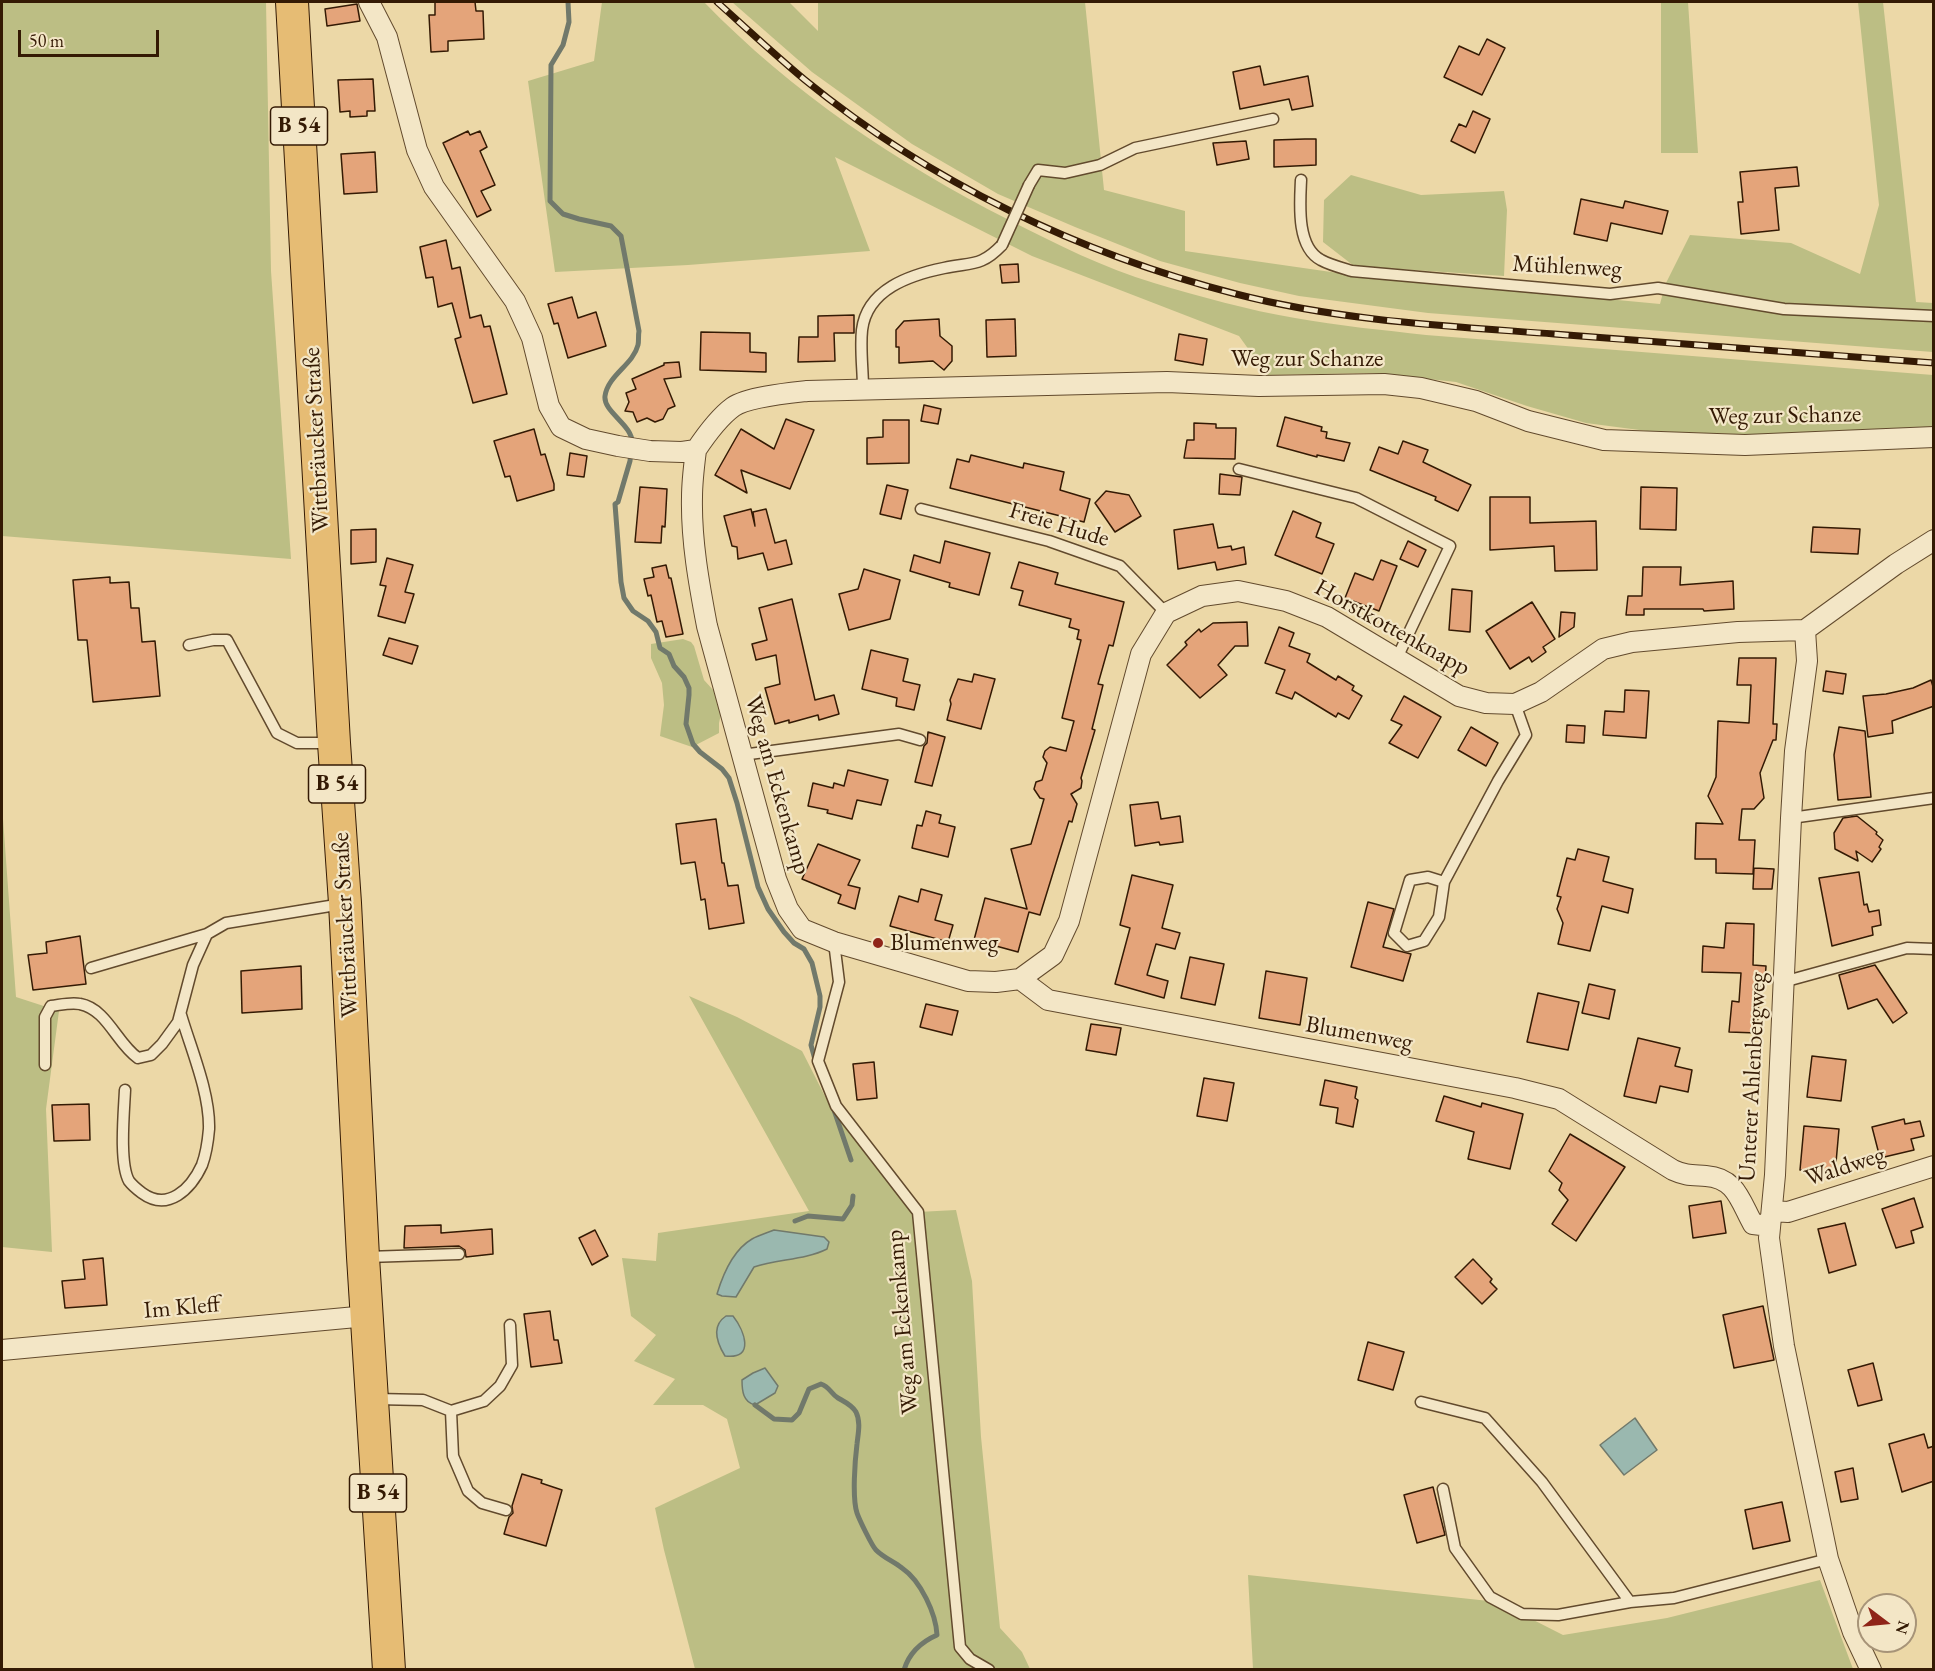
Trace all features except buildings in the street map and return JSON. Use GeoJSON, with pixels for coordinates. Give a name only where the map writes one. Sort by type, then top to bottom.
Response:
{"type":"FeatureCollection","features":[{"type":"Feature","properties":{"kind":"main road","name":"Wittbräucker Straße"},"geometry":{"type":"LineString","coordinates":[[292,2],[345,903],[363,1257],[389,1670]]}},
{"type":"Feature","properties":{"kind":"street"},"geometry":{"type":"LineString","coordinates":[[369,2],[387,37],[417,150],[434,187],[515,301],[532,338],[549,406],[561,427],[586,439],[618,446],[650,451],[696,450]]}},
{"type":"Feature","properties":{"kind":"street","name":"Weg zur Schanze"},"geometry":{"type":"LineString","coordinates":[[696,450],[712,427],[734,406],[772,395],[863,389],[1167,382],[1259,386],[1384,384],[1421,388],[1476,401],[1528,421],[1604,440],[1745,445],[1934,438]]}},
{"type":"Feature","properties":{"kind":"street","name":"Weg am Eckenkamp"},"geometry":{"type":"LineString","coordinates":[[696,450],[692,496],[699,585],[707,626],[776,879],[788,909],[802,929],[834,942]]}},
{"type":"Feature","properties":{"kind":"street"},"geometry":{"type":"LineString","coordinates":[[1805,630],[1896,564],[1934,540]]}},
{"type":"Feature","properties":{"kind":"street","name":"Horstkottenknapp"},"geometry":{"type":"LineString","coordinates":[[1166,613],[1202,596],[1238,591],[1286,601],[1327,617],[1459,696],[1486,703],[1515,704],[1541,692],[1602,649],[1632,642],[1738,632],[1805,630]]}},
{"type":"Feature","properties":{"kind":"street"},"geometry":{"type":"LineString","coordinates":[[834,942],[968,981],[996,982],[1020,979],[1053,955],[1070,921],[1141,654],[1166,613]]}},
{"type":"Feature","properties":{"kind":"street","name":"Unterer Ahlenbergweg"},"geometry":{"type":"LineString","coordinates":[[1805,630],[1807,661],[1791,818],[1775,1175],[1768,1238],[1784,1346],[1828,1558],[1853,1632],[1871,1670]]}},
{"type":"Feature","properties":{"kind":"street","name":"Blumenweg"},"geometry":{"type":"LineString","coordinates":[[1020,979],[1047,1000],[1515,1088],[1559,1099],[1673,1170],[1686,1176],[1724,1179],[1732,1185],[1753,1224],[1771,1218]]}},
{"type":"Feature","properties":{"kind":"street","name":"Waldweg"},"geometry":{"type":"LineString","coordinates":[[1771,1218],[1934,1166]]}},
{"type":"Feature","properties":{"kind":"street","name":"Im Kleff"},"geometry":{"type":"LineString","coordinates":[[2,1350],[367,1316]]}},
{"type":"Feature","properties":{"kind":"lane"},"geometry":{"type":"LineString","coordinates":[[863,389],[862,330],[874,299],[905,280],[943,268],[976,263],[990,257],[1002,245],[1038,170],[1065,173],[1100,165],[1136,148],[1272,119]]}},
{"type":"Feature","properties":{"kind":"lane","name":"Mühlenweg"},"geometry":{"type":"LineString","coordinates":[[1301,180],[1299,212],[1303,235],[1310,250],[1319,259],[1352,271],[1610,294],[1658,288],[1784,309],[1934,316]]}},
{"type":"Feature","properties":{"kind":"lane"},"geometry":{"type":"LineString","coordinates":[[1239,469],[1356,498],[1450,546],[1397,658]]}},
{"type":"Feature","properties":{"kind":"lane","name":"Freie Hude"},"geometry":{"type":"LineString","coordinates":[[921,509],[1049,541],[1120,566],[1166,613]]}},
{"type":"Feature","properties":{"kind":"lane"},"geometry":{"type":"LineString","coordinates":[[189,645],[213,640],[227,640],[277,733],[297,743],[334,743]]}},
{"type":"Feature","properties":{"kind":"lane"},"geometry":{"type":"LineString","coordinates":[[1444,882],[1428,877],[1410,880],[1394,933],[1407,946],[1424,941],[1439,917],[1444,882],[1498,781],[1526,735],[1515,704]]}},
{"type":"Feature","properties":{"kind":"lane"},"geometry":{"type":"LineString","coordinates":[[742,755],[899,734],[920,740]]}},
{"type":"Feature","properties":{"kind":"lane"},"geometry":{"type":"LineString","coordinates":[[1791,818],[1934,798]]}},
{"type":"Feature","properties":{"kind":"lane"},"geometry":{"type":"LineString","coordinates":[[91,968],[207,934],[226,923],[345,903]]}},
{"type":"Feature","properties":{"kind":"lane"},"geometry":{"type":"LineString","coordinates":[[45,1065],[45,1017],[51,1006],[80,1004],[96,1011],[130,1053],[138,1058],[151,1055],[162,1044],[181,1015],[193,965],[207,934]]}},
{"type":"Feature","properties":{"kind":"lane","name":"Weg am Eckenkamp"},"geometry":{"type":"LineString","coordinates":[[834,942],[839,982],[818,1061],[836,1106],[918,1212],[960,1647],[970,1659],[989,1670]]}},
{"type":"Feature","properties":{"kind":"lane"},"geometry":{"type":"LineString","coordinates":[[1783,982],[1907,948],[1934,949]]}},
{"type":"Feature","properties":{"kind":"lane"},"geometry":{"type":"LineString","coordinates":[[125,1090],[123,1153],[128,1180],[150,1199],[163,1201],[178,1195],[194,1178],[202,1164],[207,1148],[209,1128],[206,1102],[181,1015]]}},
{"type":"Feature","properties":{"kind":"lane"},"geometry":{"type":"LineString","coordinates":[[363,1257],[459,1254]]}},
{"type":"Feature","properties":{"kind":"lane"},"geometry":{"type":"LineString","coordinates":[[373,1399],[423,1400],[451,1412],[484,1401],[500,1386],[512,1365],[510,1325]]}},
{"type":"Feature","properties":{"kind":"lane"},"geometry":{"type":"LineString","coordinates":[[1421,1401],[1485,1418],[1542,1482],[1630,1602]]}},
{"type":"Feature","properties":{"kind":"lane"},"geometry":{"type":"LineString","coordinates":[[451,1412],[453,1456],[468,1491],[482,1503],[506,1510]]}},
{"type":"Feature","properties":{"kind":"lane"},"geometry":{"type":"LineString","coordinates":[[1443,1489],[1455,1548],[1490,1597],[1522,1614],[1558,1615],[1630,1602],[1674,1598],[1828,1558]]}},
{"type":"Feature","properties":{"kind":"green space"},"geometry":{"type":"Polygon","coordinates":[[[2,2],[266,2],[271,271],[291,559],[2,536],[2,2]]]}},
{"type":"Feature","properties":{"kind":"green space"},"geometry":{"type":"Polygon","coordinates":[[[602,2],[704,2],[773,66],[886,150],[967,198],[1044,238],[1135,277],[1260,311],[1361,328],[1933,375],[1933,427],[1765,435],[1647,431],[1586,423],[1456,382],[1373,373],[1267,375],[1239,336],[1032,256],[835,157],[870,251],[688,265],[555,272],[528,81],[594,61],[602,2]]]}},
{"type":"Feature","properties":{"kind":"green space"},"geometry":{"type":"Polygon","coordinates":[[[732,2],[789,2],[818,31],[818,2],[1085,2],[1104,190],[1185,211],[1185,251],[1352,275],[1660,304],[1665,285],[1690,235],[1791,243],[1860,274],[1879,205],[1858,2],[1883,2],[1916,302],[1933,303],[1933,352],[1428,313],[1299,296],[1160,261],[998,194],[912,144],[812,72],[732,2]]]}},
{"type":"Feature","properties":{"kind":"green space"},"geometry":{"type":"Polygon","coordinates":[[[1661,2],[1688,2],[1698,153],[1661,153],[1661,2]]]}},
{"type":"Feature","properties":{"kind":"green space"},"geometry":{"type":"Polygon","coordinates":[[[1351,175],[1421,195],[1504,191],[1507,210],[1504,276],[1354,266],[1323,242],[1324,200],[1351,175]]]}},
{"type":"Feature","properties":{"kind":"green space"},"geometry":{"type":"Polygon","coordinates":[[[683,639],[694,646],[704,680],[714,691],[721,714],[719,733],[692,747],[660,736],[664,705],[662,683],[651,658],[651,644],[683,639]]]}},
{"type":"Feature","properties":{"kind":"green space"},"geometry":{"type":"Polygon","coordinates":[[[2,805],[16,997],[59,1011],[46,1109],[52,1252],[2,1247],[2,805]]]}},
{"type":"Feature","properties":{"kind":"green space"},"geometry":{"type":"Polygon","coordinates":[[[689,996],[737,1017],[802,1051],[834,1114],[918,1212],[956,1210],[972,1281],[981,1437],[1000,1628],[1022,1652],[1030,1669],[695,1669],[655,1508],[740,1468],[727,1419],[703,1405],[653,1405],[675,1379],[634,1361],[656,1335],[631,1316],[622,1258],[656,1261],[658,1233],[809,1211],[689,996]]]}},
{"type":"Feature","properties":{"kind":"green space"},"geometry":{"type":"Polygon","coordinates":[[[1248,1575],[1498,1602],[1563,1635],[1667,1618],[1820,1580],[1853,1669],[1253,1669],[1248,1575]]]}},
{"type":"Feature","properties":{"kind":"water"},"geometry":{"type":"Polygon","coordinates":[[[774,1230],[824,1237],[829,1242],[827,1249],[819,1253],[754,1267],[736,1297],[717,1294],[726,1271],[739,1249],[752,1239],[774,1230]]]}},
{"type":"Feature","properties":{"kind":"water"},"geometry":{"type":"Polygon","coordinates":[[[726,1316],[733,1316],[741,1329],[745,1343],[741,1353],[735,1356],[725,1356],[718,1340],[718,1325],[726,1316]]]}},
{"type":"Feature","properties":{"kind":"water"},"geometry":{"type":"Polygon","coordinates":[[[765,1368],[778,1386],[775,1393],[755,1405],[751,1404],[743,1392],[742,1380],[765,1368]]]}},
{"type":"Feature","properties":{"kind":"water"},"geometry":{"type":"Polygon","coordinates":[[[1635,1418],[1657,1450],[1624,1475],[1600,1445],[1635,1418]]]}},
{"type":"Feature","properties":{"kind":"waterway"},"geometry":{"type":"LineString","coordinates":[[568,2],[569,22],[563,45],[551,65],[550,201],[563,214],[611,226],[621,236],[639,331],[638,343],[631,358],[611,382],[605,396],[609,408],[628,430],[632,443]]}},
{"type":"Feature","properties":{"kind":"waterway"},"geometry":{"type":"LineString","coordinates":[[631,452],[618,502],[615,504],[624,598],[633,611],[648,621],[656,632],[660,648],[669,654],[674,666],[684,677],[689,688],[686,724],[693,744],[729,778],[758,887],[768,909],[784,932],[794,943],[804,949],[812,963],[820,996],[820,1007],[811,1045],[816,1063]]}},
{"type":"Feature","properties":{"kind":"waterway"},"geometry":{"type":"LineString","coordinates":[[834,1110],[851,1160]]}},
{"type":"Feature","properties":{"kind":"waterway"},"geometry":{"type":"LineString","coordinates":[[795,1221],[808,1216],[843,1219],[852,1205],[853,1196]]}},
{"type":"Feature","properties":{"kind":"waterway"},"geometry":{"type":"LineString","coordinates":[[755,1405],[774,1419],[792,1420],[799,1413],[809,1389],[821,1384],[856,1412],[859,1424],[854,1479],[857,1513],[876,1550],[909,1574],[921,1589],[936,1627],[937,1635],[916,1649],[904,1670]]}},
{"type":"Feature","properties":{"kind":"railway"},"geometry":{"type":"LineString","coordinates":[[717,2],[805,80],[853,117],[903,151],[955,182],[1064,236],[1178,278],[1236,294],[1315,311],[1394,321],[1934,363]]}},
{"type":"Feature","properties":{"kind":"place","name":"Blumenweg"},"geometry":{"type":"Point","coordinates":[878,943]}}]}
